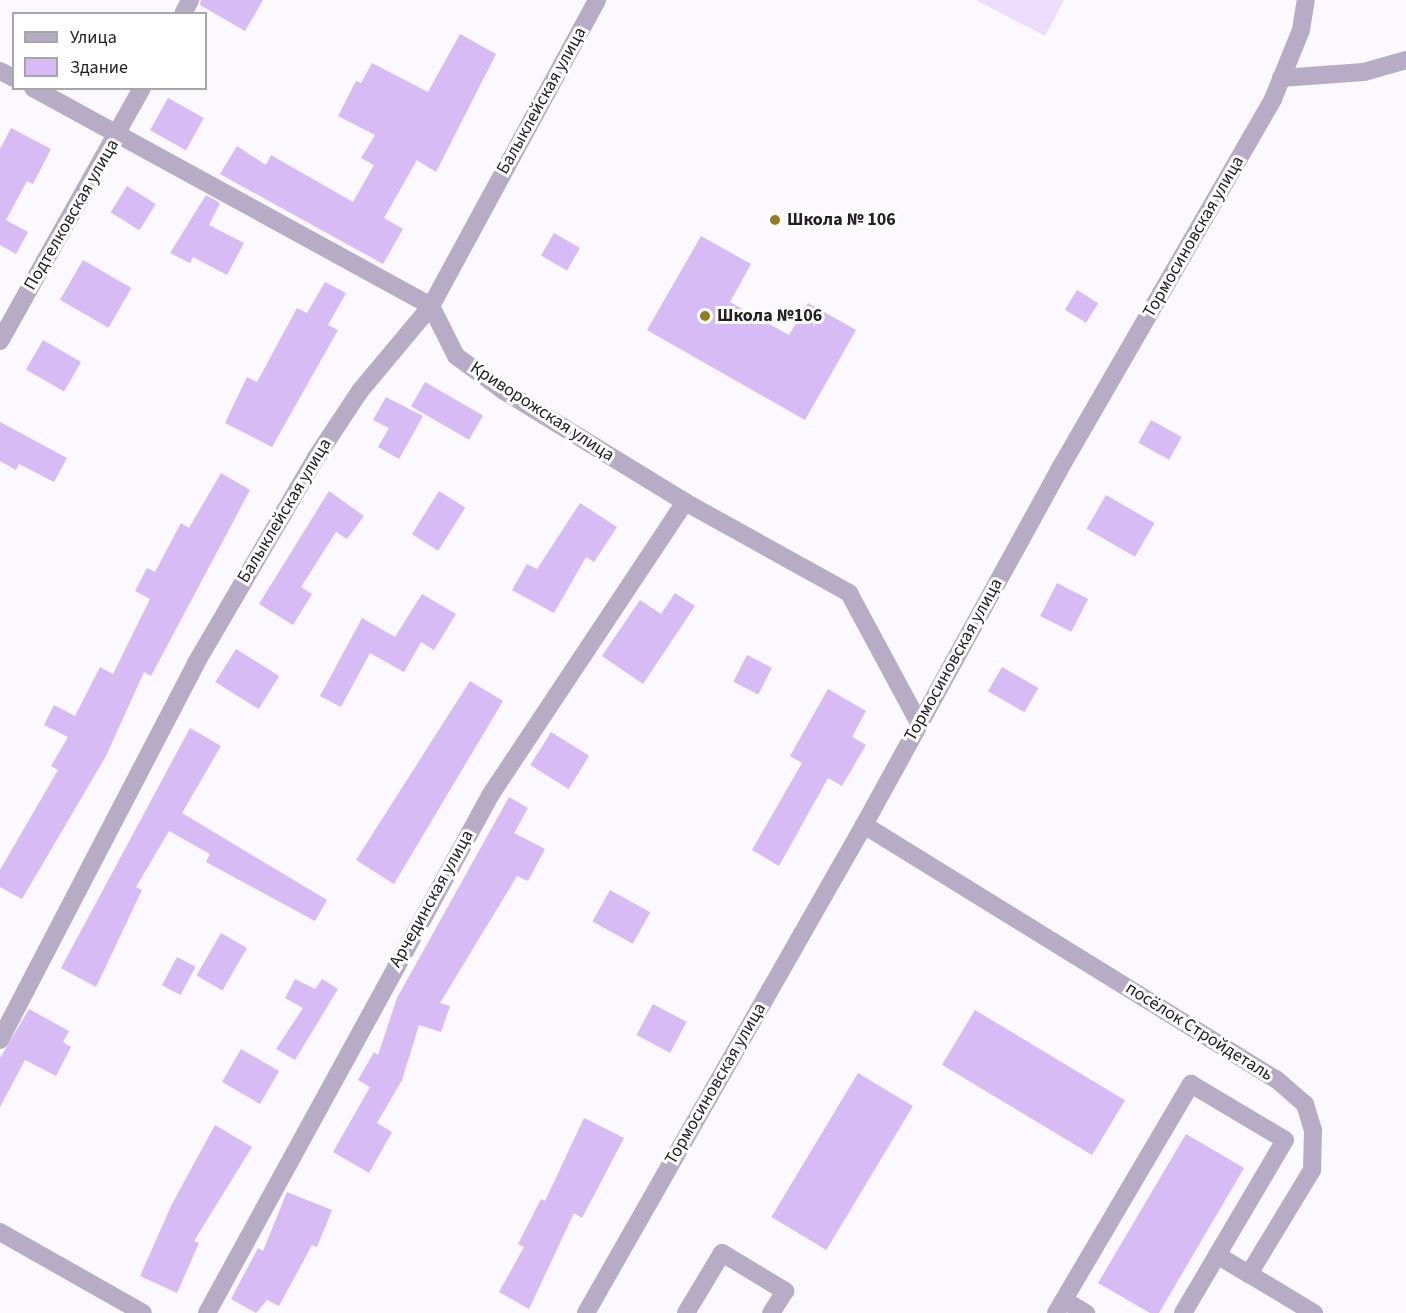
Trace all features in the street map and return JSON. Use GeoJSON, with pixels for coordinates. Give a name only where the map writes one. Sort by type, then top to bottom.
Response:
{"type":"FeatureCollection","features":[{"type":"Feature","properties":{"kind":"street","name":"Балыклейская улица"},"geometry":{"type":"LineString","coordinates":[[0,1040],[196,663],[315,459],[360,391],[431,306],[597,0]]}},
{"type":"Feature","properties":{"kind":"street","name":"Тормосиновская улица"},"geometry":{"type":"LineString","coordinates":[[586,1313],[864,825],[1281,78],[1301,30],[1306,0]]}},
{"type":"Feature","properties":{"kind":"street"},"geometry":{"type":"LineString","coordinates":[[1281,78],[1364,72],[1406,60]]}},
{"type":"Feature","properties":{"kind":"street"},"geometry":{"type":"LineString","coordinates":[[37,90],[431,306]]}},
{"type":"Feature","properties":{"kind":"street","name":"Подтелковская улица"},"geometry":{"type":"LineString","coordinates":[[0,341],[141,90]]}},
{"type":"Feature","properties":{"kind":"street","name":"Криворожская улица"},"geometry":{"type":"LineString","coordinates":[[431,306],[456,356],[504,391],[685,502],[849,593],[919,723]]}},
{"type":"Feature","properties":{"kind":"street","name":"Арчединская улица"},"geometry":{"type":"LineString","coordinates":[[207,1313],[491,794],[685,502]]}},
{"type":"Feature","properties":{"kind":"street","name":"посёлок Стройдеталь"},"geometry":{"type":"LineString","coordinates":[[864,825],[1276,1078],[1305,1104],[1313,1130],[1312,1170],[1249,1274]]}},
{"type":"Feature","properties":{"kind":"street"},"geometry":{"type":"LineString","coordinates":[[1086,1313],[1060,1307],[1191,1084],[1285,1140],[1183,1313]]}},
{"type":"Feature","properties":{"kind":"street"},"geometry":{"type":"LineString","coordinates":[[0,1232],[143,1313]]}},
{"type":"Feature","properties":{"kind":"street"},"geometry":{"type":"LineString","coordinates":[[686,1313],[722,1253],[785,1291],[771,1313]]}},
{"type":"Feature","properties":{"kind":"street"},"geometry":{"type":"LineString","coordinates":[[1217,1255],[1314,1313]]}},
{"type":"Feature","properties":{"kind":"shaded area"},"geometry":{"type":"Polygon","coordinates":[[[976,0],[1064,0],[1045,36],[976,0]]]}},
{"type":"Feature","properties":{"kind":"building"},"geometry":{"type":"Polygon","coordinates":[[[201,0],[263,0],[245,31],[200,5],[201,0]]]}},
{"type":"Feature","properties":{"kind":"building"},"geometry":{"type":"Polygon","coordinates":[[[460,34],[496,54],[436,172],[417,160],[384,218],[403,229],[383,264],[220,174],[237,146],[266,165],[271,155],[353,202],[374,165],[361,158],[375,135],[338,116],[356,81],[361,83],[372,63],[428,92],[460,34]]]}},
{"type":"Feature","properties":{"kind":"building"},"geometry":{"type":"Polygon","coordinates":[[[168,98],[204,118],[186,150],[150,130],[168,98]]]}},
{"type":"Feature","properties":{"kind":"building"},"geometry":{"type":"Polygon","coordinates":[[[11,128],[51,149],[33,184],[27,181],[6,220],[28,232],[16,254],[0,245],[0,149],[11,128]]]}},
{"type":"Feature","properties":{"kind":"building"},"geometry":{"type":"Polygon","coordinates":[[[127,186],[156,204],[139,230],[111,212],[127,186]]]}},
{"type":"Feature","properties":{"kind":"building"},"geometry":{"type":"Polygon","coordinates":[[[206,195],[220,203],[209,225],[244,243],[227,275],[193,257],[190,263],[170,253],[206,195]]]}},
{"type":"Feature","properties":{"kind":"building"},"geometry":{"type":"Polygon","coordinates":[[[554,233],[580,248],[567,271],[541,256],[554,233]]]}},
{"type":"Feature","properties":{"kind":"building","name":"Школа №106"},"geometry":{"type":"Polygon","coordinates":[[[701,236],[751,264],[730,302],[789,335],[808,303],[856,330],[805,420],[647,330],[701,236]]]}},
{"type":"Feature","properties":{"kind":"building"},"geometry":{"type":"Polygon","coordinates":[[[83,260],[131,288],[108,328],[60,300],[83,260]]]}},
{"type":"Feature","properties":{"kind":"building"},"geometry":{"type":"Polygon","coordinates":[[[325,282],[346,293],[328,325],[338,330],[272,447],[225,423],[247,377],[257,382],[297,308],[307,313],[325,282]]]}},
{"type":"Feature","properties":{"kind":"building"},"geometry":{"type":"Polygon","coordinates":[[[1077,290],[1098,303],[1086,323],[1065,310],[1077,290]]]}},
{"type":"Feature","properties":{"kind":"building"},"geometry":{"type":"Polygon","coordinates":[[[43,340],[81,362],[64,391],[26,369],[43,340]]]}},
{"type":"Feature","properties":{"kind":"building"},"geometry":{"type":"Polygon","coordinates":[[[425,382],[483,416],[469,440],[411,406],[425,382]]]}},
{"type":"Feature","properties":{"kind":"building"},"geometry":{"type":"Polygon","coordinates":[[[386,397],[423,416],[399,459],[378,447],[389,428],[373,420],[386,397]]]}},
{"type":"Feature","properties":{"kind":"building"},"geometry":{"type":"Polygon","coordinates":[[[1151,420],[1182,437],[1169,460],[1138,443],[1151,420]]]}},
{"type":"Feature","properties":{"kind":"building"},"geometry":{"type":"Polygon","coordinates":[[[0,422],[67,458],[54,482],[19,464],[16,470],[0,461],[0,422]]]}},
{"type":"Feature","properties":{"kind":"building"},"geometry":{"type":"Polygon","coordinates":[[[221,473],[250,490],[151,676],[144,672],[106,756],[22,899],[0,887],[0,870],[58,770],[51,766],[68,737],[44,725],[54,705],[75,716],[100,667],[113,674],[150,599],[135,591],[147,568],[155,572],[181,523],[189,528],[221,473]]]}},
{"type":"Feature","properties":{"kind":"building"},"geometry":{"type":"Polygon","coordinates":[[[329,491],[364,516],[347,539],[336,532],[301,587],[312,594],[293,625],[259,604],[329,491]]]}},
{"type":"Feature","properties":{"kind":"building"},"geometry":{"type":"Polygon","coordinates":[[[439,491],[465,507],[438,551],[412,534],[439,491]]]}},
{"type":"Feature","properties":{"kind":"building"},"geometry":{"type":"Polygon","coordinates":[[[1106,495],[1154,523],[1135,557],[1086,529],[1106,495]]]}},
{"type":"Feature","properties":{"kind":"building"},"geometry":{"type":"Polygon","coordinates":[[[580,503],[617,527],[594,562],[586,557],[554,613],[512,590],[527,564],[537,569],[580,503]]]}},
{"type":"Feature","properties":{"kind":"building"},"geometry":{"type":"Polygon","coordinates":[[[1057,583],[1088,599],[1071,632],[1040,616],[1057,583]]]}},
{"type":"Feature","properties":{"kind":"building"},"geometry":{"type":"Polygon","coordinates":[[[675,593],[695,606],[643,684],[602,656],[640,600],[661,614],[675,593]]]}},
{"type":"Feature","properties":{"kind":"building"},"geometry":{"type":"Polygon","coordinates":[[[422,594],[456,614],[434,650],[421,642],[404,672],[370,653],[341,707],[320,696],[362,618],[395,637],[422,594]]]}},
{"type":"Feature","properties":{"kind":"building"},"geometry":{"type":"Polygon","coordinates":[[[236,649],[279,676],[259,709],[215,682],[236,649]]]}},
{"type":"Feature","properties":{"kind":"building"},"geometry":{"type":"Polygon","coordinates":[[[747,655],[772,668],[758,694],[733,682],[747,655]]]}},
{"type":"Feature","properties":{"kind":"building"},"geometry":{"type":"Polygon","coordinates":[[[1002,667],[1038,688],[1024,712],[988,691],[1002,667]]]}},
{"type":"Feature","properties":{"kind":"building"},"geometry":{"type":"Polygon","coordinates":[[[470,681],[503,701],[394,884],[356,860],[470,681]]]}},
{"type":"Feature","properties":{"kind":"building"},"geometry":{"type":"Polygon","coordinates":[[[828,689],[866,711],[852,737],[866,745],[842,786],[828,778],[779,866],[752,850],[802,763],[790,756],[828,689]]]}},
{"type":"Feature","properties":{"kind":"building"},"geometry":{"type":"Polygon","coordinates":[[[190,728],[221,746],[182,813],[327,900],[315,921],[206,862],[210,854],[169,831],[136,887],[142,890],[96,987],[61,968],[190,728]]]}},
{"type":"Feature","properties":{"kind":"building"},"geometry":{"type":"Polygon","coordinates":[[[551,732],[589,756],[568,789],[530,765],[551,732]]]}},
{"type":"Feature","properties":{"kind":"building"},"geometry":{"type":"Polygon","coordinates":[[[509,797],[528,808],[514,833],[545,849],[528,881],[517,876],[440,1003],[450,1006],[441,1032],[419,1025],[402,1080],[377,1123],[392,1132],[369,1173],[333,1152],[370,1087],[358,1080],[374,1052],[378,1055],[397,998],[509,797]]]}},
{"type":"Feature","properties":{"kind":"building"},"geometry":{"type":"Polygon","coordinates":[[[610,890],[650,912],[633,944],[593,921],[610,890]]]}},
{"type":"Feature","properties":{"kind":"building"},"geometry":{"type":"Polygon","coordinates":[[[221,933],[247,948],[222,990],[196,975],[221,933]]]}},
{"type":"Feature","properties":{"kind":"building"},"geometry":{"type":"Polygon","coordinates":[[[177,957],[196,967],[181,995],[162,985],[177,957]]]}},
{"type":"Feature","properties":{"kind":"building"},"geometry":{"type":"Polygon","coordinates":[[[295,979],[315,989],[322,979],[338,989],[295,1060],[276,1049],[303,1008],[285,998],[295,979]]]}},
{"type":"Feature","properties":{"kind":"building"},"geometry":{"type":"Polygon","coordinates":[[[653,1004],[687,1022],[670,1053],[637,1035],[653,1004]]]}},
{"type":"Feature","properties":{"kind":"building"},"geometry":{"type":"Polygon","coordinates":[[[29,1009],[69,1031],[63,1042],[71,1047],[56,1076],[25,1060],[0,1107],[0,1058],[29,1009]]]}},
{"type":"Feature","properties":{"kind":"building"},"geometry":{"type":"Polygon","coordinates":[[[975,1010],[1125,1100],[1092,1155],[942,1065],[975,1010]]]}},
{"type":"Feature","properties":{"kind":"building"},"geometry":{"type":"Polygon","coordinates":[[[241,1049],[279,1071],[260,1104],[222,1082],[241,1049]]]}},
{"type":"Feature","properties":{"kind":"building"},"geometry":{"type":"Polygon","coordinates":[[[858,1073],[913,1106],[826,1250],[771,1217],[858,1073]]]}},
{"type":"Feature","properties":{"kind":"building"},"geometry":{"type":"Polygon","coordinates":[[[584,1118],[624,1138],[582,1218],[574,1213],[529,1309],[499,1292],[524,1247],[518,1244],[541,1199],[545,1201],[584,1118]]]}},
{"type":"Feature","properties":{"kind":"building"},"geometry":{"type":"Polygon","coordinates":[[[215,1125],[252,1147],[194,1241],[199,1243],[177,1293],[140,1276],[172,1204],[215,1125]]]}},
{"type":"Feature","properties":{"kind":"building"},"geometry":{"type":"Polygon","coordinates":[[[1186,1134],[1244,1168],[1159,1313],[1150,1313],[1098,1283],[1186,1134]]]}},
{"type":"Feature","properties":{"kind":"building"},"geometry":{"type":"Polygon","coordinates":[[[287,1192],[332,1210],[317,1247],[312,1245],[279,1306],[267,1300],[256,1313],[231,1299],[258,1248],[263,1251],[287,1192]]]}},
{"type":"Feature","properties":{"kind":"place","name":"Школа № 106"},"geometry":{"type":"Point","coordinates":[775,220]}},
{"type":"Feature","properties":{"kind":"place","name":"Школа №106"},"geometry":{"type":"Point","coordinates":[705,316]}}]}
